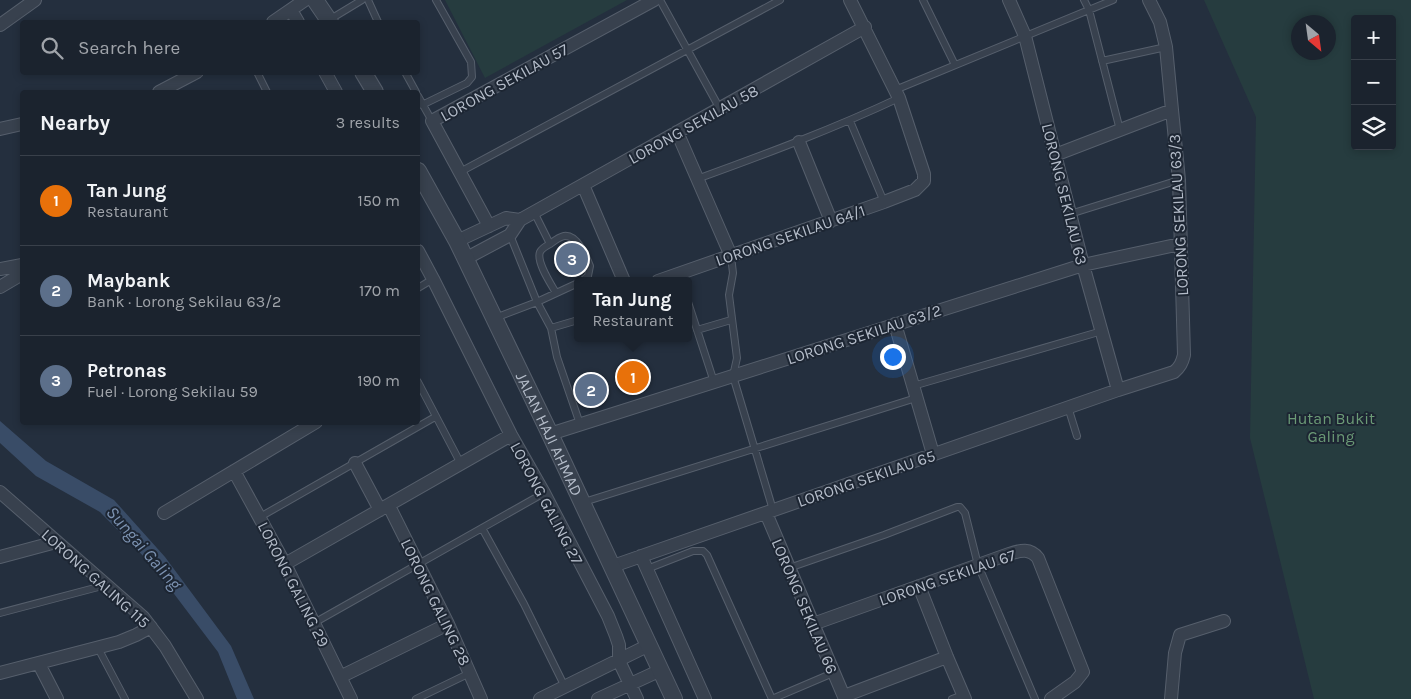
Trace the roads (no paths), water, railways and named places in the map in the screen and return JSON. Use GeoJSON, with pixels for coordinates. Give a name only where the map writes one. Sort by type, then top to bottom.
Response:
{"type":"FeatureCollection","features":[{"type":"Feature","properties":{"kind":"street"},"geometry":{"type":"LineString","coordinates":[[0,25],[35,0]]}},
{"type":"Feature","properties":{"kind":"street"},"geometry":{"type":"LineString","coordinates":[[276,20],[305,0]]}},
{"type":"Feature","properties":{"kind":"street"},"geometry":{"type":"LineString","coordinates":[[315,0],[328,20]]}},
{"type":"Feature","properties":{"kind":"street","name":"LORONG SEKILAU 57"},"geometry":{"type":"LineString","coordinates":[[489,226],[432,121],[654,0]]}},
{"type":"Feature","properties":{"kind":"street"},"geometry":{"type":"LineString","coordinates":[[850,0],[897,94]]}},
{"type":"Feature","properties":{"kind":"street","name":"LORONG SEKILAU 63"},"geometry":{"type":"LineString","coordinates":[[1008,0],[1025,36],[1083,265],[1118,390]]}},
{"type":"Feature","properties":{"kind":"street","name":"LORONG SEKILAU 63/3"},"geometry":{"type":"LineString","coordinates":[[1118,390],[1174,372],[1182,364],[1184,355],[1179,180],[1166,47],[1160,22],[1149,0]]}},
{"type":"Feature","properties":{"kind":"street"},"geometry":{"type":"LineString","coordinates":[[291,10],[297,20]]}},
{"type":"Feature","properties":{"kind":"street","name":"LORONG SEKILAU 58"},"geometry":{"type":"LineString","coordinates":[[465,258],[510,235],[520,220],[865,27]]}},
{"type":"Feature","properties":{"kind":"street"},"geometry":{"type":"LineString","coordinates":[[163,90],[190,75]]}},
{"type":"Feature","properties":{"kind":"street"},"geometry":{"type":"LineString","coordinates":[[327,75],[335,90]]}},
{"type":"Feature","properties":{"kind":"street"},"geometry":{"type":"LineString","coordinates":[[365,75],[374,90]]}},
{"type":"Feature","properties":{"kind":"street","name":"LORONG SEKILAU 64/1"},"geometry":{"type":"LineString","coordinates":[[670,277],[915,190],[924,181],[924,174],[897,94]]}},
{"type":"Feature","properties":{"kind":"street"},"geometry":{"type":"LineString","coordinates":[[1055,155],[1172,110]]}},
{"type":"Feature","properties":{"kind":"street"},"geometry":{"type":"LineString","coordinates":[[0,129],[20,124]]}},
{"type":"Feature","properties":{"kind":"street"},"geometry":{"type":"LineString","coordinates":[[677,132],[731,256]]}},
{"type":"Feature","properties":{"kind":"street"},"geometry":{"type":"LineString","coordinates":[[799,142],[831,221]]}},
{"type":"Feature","properties":{"kind":"street","name":"JALAN HAJI AHMAD"},"geometry":{"type":"LineString","coordinates":[[420,175],[457,241],[613,566],[674,699]]}},
{"type":"Feature","properties":{"kind":"street"},"geometry":{"type":"LineString","coordinates":[[583,185],[622,277]]}},
{"type":"Feature","properties":{"kind":"street","name":"LORONG SEKILAU 58"},"geometry":{"type":"LineString","coordinates":[[457,241],[506,218],[520,220]]}},
{"type":"Feature","properties":{"kind":"street","name":"LORONG SEKILAU 63/2"},"geometry":{"type":"LineString","coordinates":[[550,434],[1083,265],[1180,244]]}},
{"type":"Feature","properties":{"kind":"street"},"geometry":{"type":"LineString","coordinates":[[420,255],[511,435]]}},
{"type":"Feature","properties":{"kind":"street"},"geometry":{"type":"LineString","coordinates":[[0,269],[20,265]]}},
{"type":"Feature","properties":{"kind":"street"},"geometry":{"type":"LineString","coordinates":[[0,287],[20,275]]}},
{"type":"Feature","properties":{"kind":"street"},"geometry":{"type":"LineString","coordinates":[[895,324],[933,454]]}},
{"type":"Feature","properties":{"kind":"street","name":"LORONG SEKILAU 65"},"geometry":{"type":"LineString","coordinates":[[613,566],[1118,390]]}},
{"type":"Feature","properties":{"kind":"street"},"geometry":{"type":"LineString","coordinates":[[164,513],[311,425]]}},
{"type":"Feature","properties":{"kind":"street","name":"LORONG GALING 27"},"geometry":{"type":"LineString","coordinates":[[285,564],[511,435],[544,493],[608,616],[619,645],[619,661],[637,699]]}},
{"type":"Feature","properties":{"kind":"street","name":"LORONG GALING 28"},"geometry":{"type":"LineString","coordinates":[[355,463],[419,564],[481,699]]}},
{"type":"Feature","properties":{"kind":"street","name":"LORONG GALING 29"},"geometry":{"type":"LineString","coordinates":[[234,471],[285,564],[351,699]]}},
{"type":"Feature","properties":{"kind":"street","name":"LORONG GALING 115"},"geometry":{"type":"LineString","coordinates":[[2,496],[129,604],[150,626],[179,668],[197,699]]}},
{"type":"Feature","properties":{"kind":"street","name":"LORONG SEKILAU 66"},"geometry":{"type":"LineString","coordinates":[[769,511],[789,568],[844,698]]}},
{"type":"Feature","properties":{"kind":"street"},"geometry":{"type":"LineString","coordinates":[[0,557],[56,542]]}},
{"type":"Feature","properties":{"kind":"street","name":"LORONG SEKILAU 67"},"geometry":{"type":"LineString","coordinates":[[813,624],[1021,550],[1031,551],[1038,558],[1082,672],[1075,682],[1051,699]]}},
{"type":"Feature","properties":{"kind":"street"},"geometry":{"type":"LineString","coordinates":[[641,556],[705,699]]}},
{"type":"Feature","properties":{"kind":"street"},"geometry":{"type":"LineString","coordinates":[[919,586],[947,657],[960,698]]}},
{"type":"Feature","properties":{"kind":"street"},"geometry":{"type":"LineString","coordinates":[[1171,699],[1175,653],[1180,635],[1224,621]]}},
{"type":"Feature","properties":{"kind":"street"},"geometry":{"type":"LineString","coordinates":[[340,677],[448,624]]}},
{"type":"Feature","properties":{"kind":"street"},"geometry":{"type":"LineString","coordinates":[[0,673],[98,648],[136,635],[150,626]]}},
{"type":"Feature","properties":{"kind":"street"},"geometry":{"type":"LineString","coordinates":[[540,699],[649,645]]}},
{"type":"Feature","properties":{"kind":"street"},"geometry":{"type":"LineString","coordinates":[[844,698],[947,657]]}},
{"type":"Feature","properties":{"kind":"street"},"geometry":{"type":"LineString","coordinates":[[39,664],[57,699]]}},
{"type":"Feature","properties":{"kind":"street"},"geometry":{"type":"LineString","coordinates":[[598,699],[660,670]]}},
{"type":"Feature","properties":{"kind":"lane"},"geometry":{"type":"LineString","coordinates":[[331,20],[362,0]]}},
{"type":"Feature","properties":{"kind":"lane"},"geometry":{"type":"LineString","coordinates":[[368,0],[377,20]]}},
{"type":"Feature","properties":{"kind":"lane"},"geometry":{"type":"LineString","coordinates":[[422,105],[467,83],[472,77],[471,62],[436,0]]}},
{"type":"Feature","properties":{"kind":"lane"},"geometry":{"type":"LineString","coordinates":[[660,0],[720,109]]}},
{"type":"Feature","properties":{"kind":"lane"},"geometry":{"type":"LineString","coordinates":[[460,172],[780,0]]}},
{"type":"Feature","properties":{"kind":"lane"},"geometry":{"type":"LineString","coordinates":[[923,0],[955,65]]}},
{"type":"Feature","properties":{"kind":"lane"},"geometry":{"type":"LineString","coordinates":[[1084,0],[1089,10],[1120,130]]}},
{"type":"Feature","properties":{"kind":"lane"},"geometry":{"type":"LineString","coordinates":[[697,179],[799,142],[850,121],[897,94],[955,65],[1113,0]]}},
{"type":"Feature","properties":{"kind":"lane"},"geometry":{"type":"LineString","coordinates":[[1102,61],[1166,47]]}},
{"type":"Feature","properties":{"kind":"lane"},"geometry":{"type":"LineString","coordinates":[[258,75],[266,90]]}},
{"type":"Feature","properties":{"kind":"lane"},"geometry":{"type":"LineString","coordinates":[[406,75],[415,90]]}},
{"type":"Feature","properties":{"kind":"lane"},"geometry":{"type":"LineString","coordinates":[[420,100],[432,121]]}},
{"type":"Feature","properties":{"kind":"lane"},"geometry":{"type":"LineString","coordinates":[[850,121],[884,202]]}},
{"type":"Feature","properties":{"kind":"lane"},"geometry":{"type":"LineString","coordinates":[[1070,214],[1179,180]]}},
{"type":"Feature","properties":{"kind":"lane"},"geometry":{"type":"LineString","coordinates":[[534,212],[550,244]]}},
{"type":"Feature","properties":{"kind":"lane"},"geometry":{"type":"LineString","coordinates":[[510,235],[551,328],[557,357],[580,424]]}},
{"type":"Feature","properties":{"kind":"lane"},"geometry":{"type":"LineString","coordinates":[[556,293],[540,260],[539,253],[542,249],[563,236],[576,241],[590,266],[587,277]]}},
{"type":"Feature","properties":{"kind":"lane"},"geometry":{"type":"LineString","coordinates":[[731,256],[733,273],[729,295],[737,358],[733,376],[769,511]]}},
{"type":"Feature","properties":{"kind":"lane"},"geometry":{"type":"LineString","coordinates":[[420,287],[433,279]]}},
{"type":"Feature","properties":{"kind":"lane"},"geometry":{"type":"LineString","coordinates":[[493,318],[538,302],[574,285]]}},
{"type":"Feature","properties":{"kind":"lane"},"geometry":{"type":"LineString","coordinates":[[692,314],[714,382]]}},
{"type":"Feature","properties":{"kind":"lane"},"geometry":{"type":"LineString","coordinates":[[697,330],[731,320]]}},
{"type":"Feature","properties":{"kind":"lane"},"geometry":{"type":"LineString","coordinates":[[551,328],[574,321]]}},
{"type":"Feature","properties":{"kind":"lane"},"geometry":{"type":"LineString","coordinates":[[582,502],[754,449],[915,392],[1102,331]]}},
{"type":"Feature","properties":{"kind":"lane"},"geometry":{"type":"LineString","coordinates":[[420,386],[460,464]]}},
{"type":"Feature","properties":{"kind":"lane"},"geometry":{"type":"LineString","coordinates":[[1068,407],[1077,436]]}},
{"type":"Feature","properties":{"kind":"lane"},"geometry":{"type":"LineString","coordinates":[[260,517],[435,417]]}},
{"type":"Feature","properties":{"kind":"lane"},"geometry":{"type":"LineString","coordinates":[[314,623],[544,493]]}},
{"type":"Feature","properties":{"kind":"lane"},"geometry":{"type":"LineString","coordinates":[[789,568],[884,535],[958,506],[960,507],[965,513],[978,565],[1035,699]]}},
{"type":"Feature","properties":{"kind":"lane"},"geometry":{"type":"LineString","coordinates":[[482,528],[524,604],[565,687]]}},
{"type":"Feature","properties":{"kind":"lane"},"geometry":{"type":"LineString","coordinates":[[647,569],[693,551],[703,552],[707,555],[772,699],[833,673]]}},
{"type":"Feature","properties":{"kind":"lane"},"geometry":{"type":"LineString","coordinates":[[0,613],[106,585]]}},
{"type":"Feature","properties":{"kind":"lane"},"geometry":{"type":"LineString","coordinates":[[98,648],[125,699]]}},
{"type":"Feature","properties":{"kind":"lane"},"geometry":{"type":"LineString","coordinates":[[416,699],[470,674]]}},
{"type":"Feature","properties":{"kind":"water","name":"Sungai Galing"},"geometry":{"type":"Polygon","coordinates":[[[0,421],[46,461],[114,500],[165,557],[231,646],[254,699],[237,699],[218,652],[153,566],[100,512],[36,476],[0,443],[0,421]]]}},
{"type":"Feature","properties":{"kind":"place","name":"Petronas"},"geometry":{"type":"Point","coordinates":[572,259]}},
{"type":"Feature","properties":{"kind":"place","name":"Tan Jung"},"geometry":{"type":"Point","coordinates":[633,377]}},
{"type":"Feature","properties":{"kind":"place","name":"Maybank"},"geometry":{"type":"Point","coordinates":[591,390]}},
{"type":"Feature","properties":{"kind":"park label","name":"Hutan Bukit Galing"},"geometry":{"type":"Point","coordinates":[1331,427]}}]}
